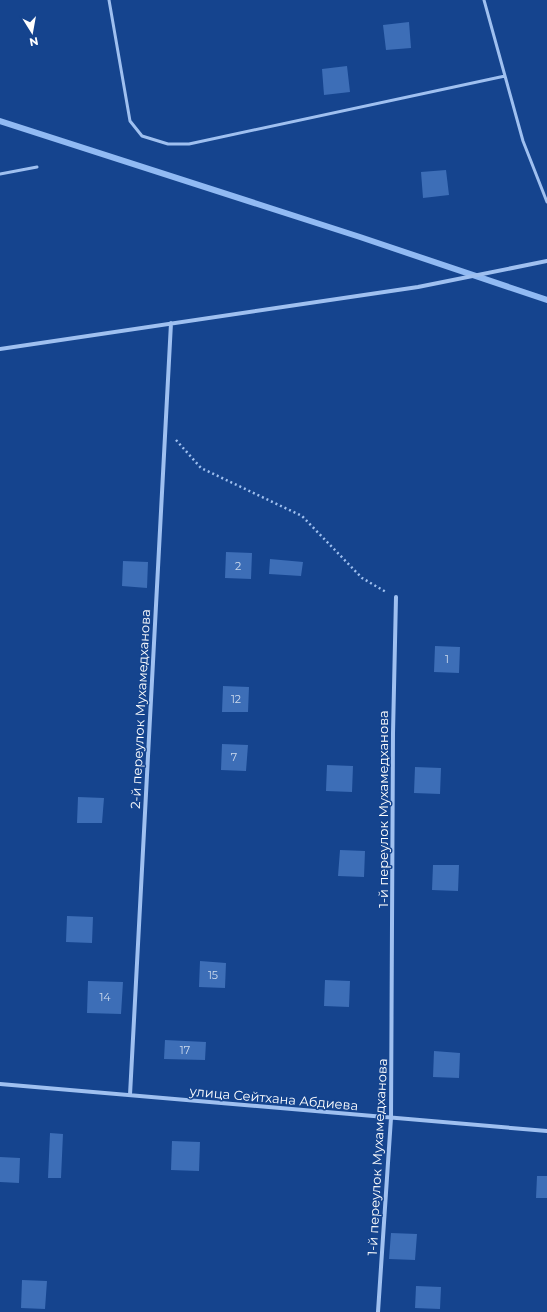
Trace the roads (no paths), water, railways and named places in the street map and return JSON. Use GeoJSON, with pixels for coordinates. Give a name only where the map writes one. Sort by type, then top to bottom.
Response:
{"type":"FeatureCollection","features":[{"type":"Feature","properties":{"kind":"street"},"geometry":{"type":"LineString","coordinates":[[0,349],[418,287],[547,261]]}},
{"type":"Feature","properties":{"kind":"street","name":"2-й переулок Мухамедханова"},"geometry":{"type":"LineString","coordinates":[[130,1095],[171,323]]}},
{"type":"Feature","properties":{"kind":"street","name":"1-й переулок Мухамедханова"},"geometry":{"type":"LineString","coordinates":[[378,1312],[392,1118],[392,733],[396,597]]}},
{"type":"Feature","properties":{"kind":"street","name":"улица Сейтхана Абдиева"},"geometry":{"type":"LineString","coordinates":[[0,1084],[547,1131]]}},
{"type":"Feature","properties":{"kind":"lane"},"geometry":{"type":"LineString","coordinates":[[109,0],[130,121],[142,136],[168,144],[189,144],[505,76]]}},
{"type":"Feature","properties":{"kind":"lane"},"geometry":{"type":"LineString","coordinates":[[484,0],[523,141],[547,202]]}},
{"type":"Feature","properties":{"kind":"lane"},"geometry":{"type":"LineString","coordinates":[[0,174],[37,167]]}},
{"type":"Feature","properties":{"kind":"waterway"},"geometry":{"type":"LineString","coordinates":[[0,121],[360,237],[547,300]]}}]}
